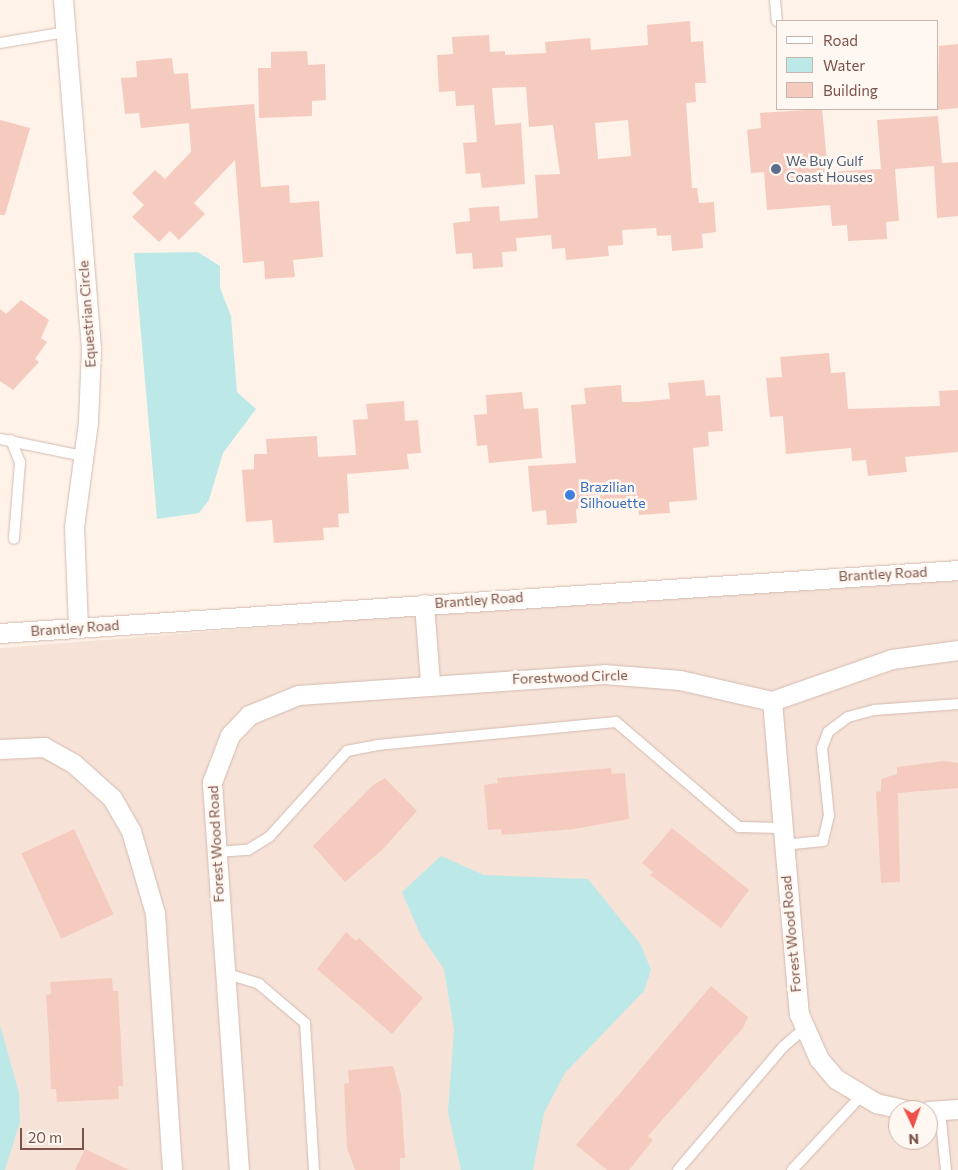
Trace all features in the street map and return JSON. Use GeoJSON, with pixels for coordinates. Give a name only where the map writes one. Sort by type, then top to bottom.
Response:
{"type":"FeatureCollection","features":[{"type":"Feature","properties":{"kind":"street","name":"Equestrian Circle"},"geometry":{"type":"LineString","coordinates":[[63,0],[91,349],[83,456],[73,542],[78,628]]}},
{"type":"Feature","properties":{"kind":"street","name":"Brantley Road"},"geometry":{"type":"LineString","coordinates":[[0,633],[958,570]]}},
{"type":"Feature","properties":{"kind":"street"},"geometry":{"type":"LineString","coordinates":[[424,604],[430,682]]}},
{"type":"Feature","properties":{"kind":"street"},"geometry":{"type":"LineString","coordinates":[[772,701],[883,662],[958,650]]}},
{"type":"Feature","properties":{"kind":"street","name":"Forestwood Circle"},"geometry":{"type":"LineString","coordinates":[[430,682],[634,675],[680,680],[772,701]]}},
{"type":"Feature","properties":{"kind":"street","name":"Forest Wood Road"},"geometry":{"type":"LineString","coordinates":[[239,1170],[216,852],[214,774],[230,735],[249,715],[298,695],[430,682]]}},
{"type":"Feature","properties":{"kind":"street","name":"Forest Wood Road"},"geometry":{"type":"LineString","coordinates":[[772,701],[794,987],[804,1029],[819,1059],[836,1079],[861,1096],[888,1104]]}},
{"type":"Feature","properties":{"kind":"street"},"geometry":{"type":"LineString","coordinates":[[0,749],[44,747],[73,763],[112,798],[131,831],[155,913],[172,1170]]}},
{"type":"Feature","properties":{"kind":"lane"},"geometry":{"type":"LineString","coordinates":[[775,0],[777,20]]}},
{"type":"Feature","properties":{"kind":"lane"},"geometry":{"type":"LineString","coordinates":[[0,43],[66,32]]}},
{"type":"Feature","properties":{"kind":"lane"},"geometry":{"type":"LineString","coordinates":[[5,439],[83,456]]}},
{"type":"Feature","properties":{"kind":"lane"},"geometry":{"type":"LineString","coordinates":[[5,439],[20,462],[14,539]]}},
{"type":"Feature","properties":{"kind":"lane"},"geometry":{"type":"LineString","coordinates":[[216,852],[248,850],[270,836],[347,752],[377,745],[616,722],[739,827],[783,837],[824,840],[829,816],[822,748],[828,732],[848,717],[875,710],[958,704]]}},
{"type":"Feature","properties":{"kind":"lane"},"geometry":{"type":"LineString","coordinates":[[224,973],[259,984],[305,1023],[314,1170]]}},
{"type":"Feature","properties":{"kind":"lane"},"geometry":{"type":"LineString","coordinates":[[678,1170],[783,1047],[804,1029]]}},
{"type":"Feature","properties":{"kind":"lane"},"geometry":{"type":"LineString","coordinates":[[792,1170],[861,1096]]}},
{"type":"Feature","properties":{"kind":"lane"},"geometry":{"type":"LineString","coordinates":[[942,1110],[946,1170]]}},
{"type":"Feature","properties":{"kind":"shaded area"},"geometry":{"type":"Polygon","coordinates":[[[958,573],[958,1170],[0,1170],[0,648],[958,573]]]}},
{"type":"Feature","properties":{"kind":"water"},"geometry":{"type":"Polygon","coordinates":[[[198,252],[220,266],[220,288],[231,316],[237,392],[256,409],[223,453],[209,500],[199,513],[157,519],[134,253],[198,252]]]}},
{"type":"Feature","properties":{"kind":"water"},"geometry":{"type":"Polygon","coordinates":[[[441,856],[484,875],[588,879],[641,945],[651,970],[644,991],[565,1073],[544,1113],[533,1170],[461,1170],[448,1112],[454,1030],[444,969],[420,934],[402,892],[441,856]]]}},
{"type":"Feature","properties":{"kind":"water"},"geometry":{"type":"Polygon","coordinates":[[[0,1025],[19,1093],[20,1122],[5,1170],[0,1170],[0,1025]]]}},
{"type":"Feature","properties":{"kind":"building"},"geometry":{"type":"Polygon","coordinates":[[[690,21],[691,42],[703,41],[706,83],[695,83],[696,102],[686,103],[692,188],[697,188],[699,203],[714,202],[716,232],[702,234],[703,248],[672,251],[671,235],[657,236],[656,228],[622,230],[623,245],[608,246],[609,256],[566,260],[565,248],[552,249],[551,235],[516,238],[517,251],[502,252],[503,267],[473,269],[472,253],[456,254],[453,223],[470,221],[469,208],[499,206],[500,221],[538,218],[535,175],[560,174],[553,125],[529,127],[526,87],[492,88],[495,125],[521,123],[525,184],[482,188],[480,173],[466,174],[463,143],[477,142],[474,105],[456,106],[455,91],[439,92],[437,55],[453,54],[452,37],[489,35],[490,52],[505,51],[505,55],[546,53],[545,42],[590,38],[591,50],[648,45],[647,25],[690,21]],[[628,120],[595,123],[598,159],[631,156],[628,120]]]}},
{"type":"Feature","properties":{"kind":"building"},"geometry":{"type":"Polygon","coordinates":[[[958,44],[958,108],[938,110],[939,46],[958,44]]]}},
{"type":"Feature","properties":{"kind":"building"},"geometry":{"type":"Polygon","coordinates":[[[307,51],[308,65],[325,64],[326,100],[312,101],[312,116],[259,118],[258,68],[271,68],[271,52],[307,51]]]}},
{"type":"Feature","properties":{"kind":"building"},"geometry":{"type":"Polygon","coordinates":[[[172,58],[174,74],[188,73],[191,109],[254,104],[261,187],[289,185],[290,203],[319,201],[323,257],[293,260],[295,277],[265,279],[264,261],[243,263],[235,160],[194,203],[205,214],[179,240],[170,231],[159,242],[132,217],[144,205],[132,193],[155,170],[165,179],[191,152],[189,123],[141,128],[139,113],[125,114],[121,78],[137,77],[136,61],[172,58]]]}},
{"type":"Feature","properties":{"kind":"building"},"geometry":{"type":"Polygon","coordinates":[[[822,110],[828,172],[881,169],[877,120],[938,116],[942,163],[958,162],[958,216],[937,218],[934,166],[895,169],[899,221],[886,222],[887,239],[848,241],[847,225],[832,226],[830,205],[767,210],[764,172],[751,173],[747,130],[761,128],[760,113],[822,110]]]}},
{"type":"Feature","properties":{"kind":"building"},"geometry":{"type":"Polygon","coordinates":[[[0,120],[30,128],[5,215],[0,215],[0,120]]]}},
{"type":"Feature","properties":{"kind":"building"},"geometry":{"type":"Polygon","coordinates":[[[21,300],[49,320],[41,338],[47,342],[35,359],[39,362],[13,390],[0,381],[0,309],[6,314],[21,300]]]}},
{"type":"Feature","properties":{"kind":"building"},"geometry":{"type":"Polygon","coordinates":[[[829,353],[831,373],[845,372],[848,409],[940,406],[939,391],[958,390],[958,452],[905,457],[907,472],[868,476],[866,460],[852,461],[851,448],[786,454],[783,416],[770,417],[766,378],[782,377],[780,357],[829,353]]]}},
{"type":"Feature","properties":{"kind":"building"},"geometry":{"type":"Polygon","coordinates":[[[704,380],[706,396],[720,395],[723,431],[708,432],[709,446],[693,448],[697,500],[669,502],[670,513],[639,515],[638,504],[576,509],[577,523],[547,525],[546,510],[532,512],[528,466],[576,463],[571,405],[586,404],[584,388],[621,385],[622,402],[637,402],[670,399],[668,383],[704,380]]]}},
{"type":"Feature","properties":{"kind":"building"},"geometry":{"type":"Polygon","coordinates":[[[522,392],[524,409],[538,408],[542,458],[489,463],[487,445],[477,446],[474,415],[487,414],[486,395],[522,392]]]}},
{"type":"Feature","properties":{"kind":"building"},"geometry":{"type":"Polygon","coordinates":[[[404,401],[405,421],[418,420],[421,453],[407,454],[409,469],[347,474],[349,513],[338,514],[339,527],[323,528],[324,540],[274,543],[272,520],[246,522],[242,470],[254,469],[254,454],[267,454],[266,439],[317,436],[318,457],[356,455],[353,420],[368,419],[366,404],[404,401]]]}},
{"type":"Feature","properties":{"kind":"building"},"geometry":{"type":"Polygon","coordinates":[[[944,761],[958,763],[958,788],[898,793],[900,882],[881,883],[876,792],[881,791],[881,779],[897,774],[897,767],[944,761]]]}},
{"type":"Feature","properties":{"kind":"building"},"geometry":{"type":"Polygon","coordinates":[[[611,768],[612,774],[625,773],[629,819],[574,829],[502,835],[501,829],[488,830],[484,785],[498,783],[497,778],[611,768]]]}},
{"type":"Feature","properties":{"kind":"building"},"geometry":{"type":"Polygon","coordinates":[[[385,778],[417,811],[383,849],[345,882],[313,846],[373,785],[385,778]]]}},
{"type":"Feature","properties":{"kind":"building"},"geometry":{"type":"Polygon","coordinates":[[[672,828],[749,890],[721,928],[650,875],[653,872],[642,863],[672,828]]]}},
{"type":"Feature","properties":{"kind":"building"},"geometry":{"type":"Polygon","coordinates":[[[74,829],[114,914],[61,939],[21,854],[74,829]]]}},
{"type":"Feature","properties":{"kind":"building"},"geometry":{"type":"Polygon","coordinates":[[[346,932],[356,941],[359,938],[423,998],[392,1034],[317,969],[346,932]]]}},
{"type":"Feature","properties":{"kind":"building"},"geometry":{"type":"Polygon","coordinates":[[[112,978],[113,991],[118,991],[123,1086],[118,1086],[119,1099],[57,1102],[56,1089],[51,1089],[46,995],[51,994],[50,982],[112,978]]]}},
{"type":"Feature","properties":{"kind":"building"},"geometry":{"type":"Polygon","coordinates":[[[711,986],[748,1017],[743,1028],[648,1136],[653,1140],[629,1170],[607,1170],[576,1145],[711,986]]]}},
{"type":"Feature","properties":{"kind":"building"},"geometry":{"type":"Polygon","coordinates":[[[393,1066],[401,1094],[405,1158],[400,1158],[400,1170],[355,1170],[347,1148],[344,1084],[349,1083],[348,1070],[393,1066]]]}},
{"type":"Feature","properties":{"kind":"building"},"geometry":{"type":"Polygon","coordinates":[[[85,1149],[129,1170],[75,1170],[85,1149]]]}},
{"type":"Feature","properties":{"kind":"place","name":"We Buy Gulf Coast Houses"},"geometry":{"type":"Point","coordinates":[776,169]}},
{"type":"Feature","properties":{"kind":"place","name":"Brazilian Silhouette"},"geometry":{"type":"Point","coordinates":[570,495]}}]}
